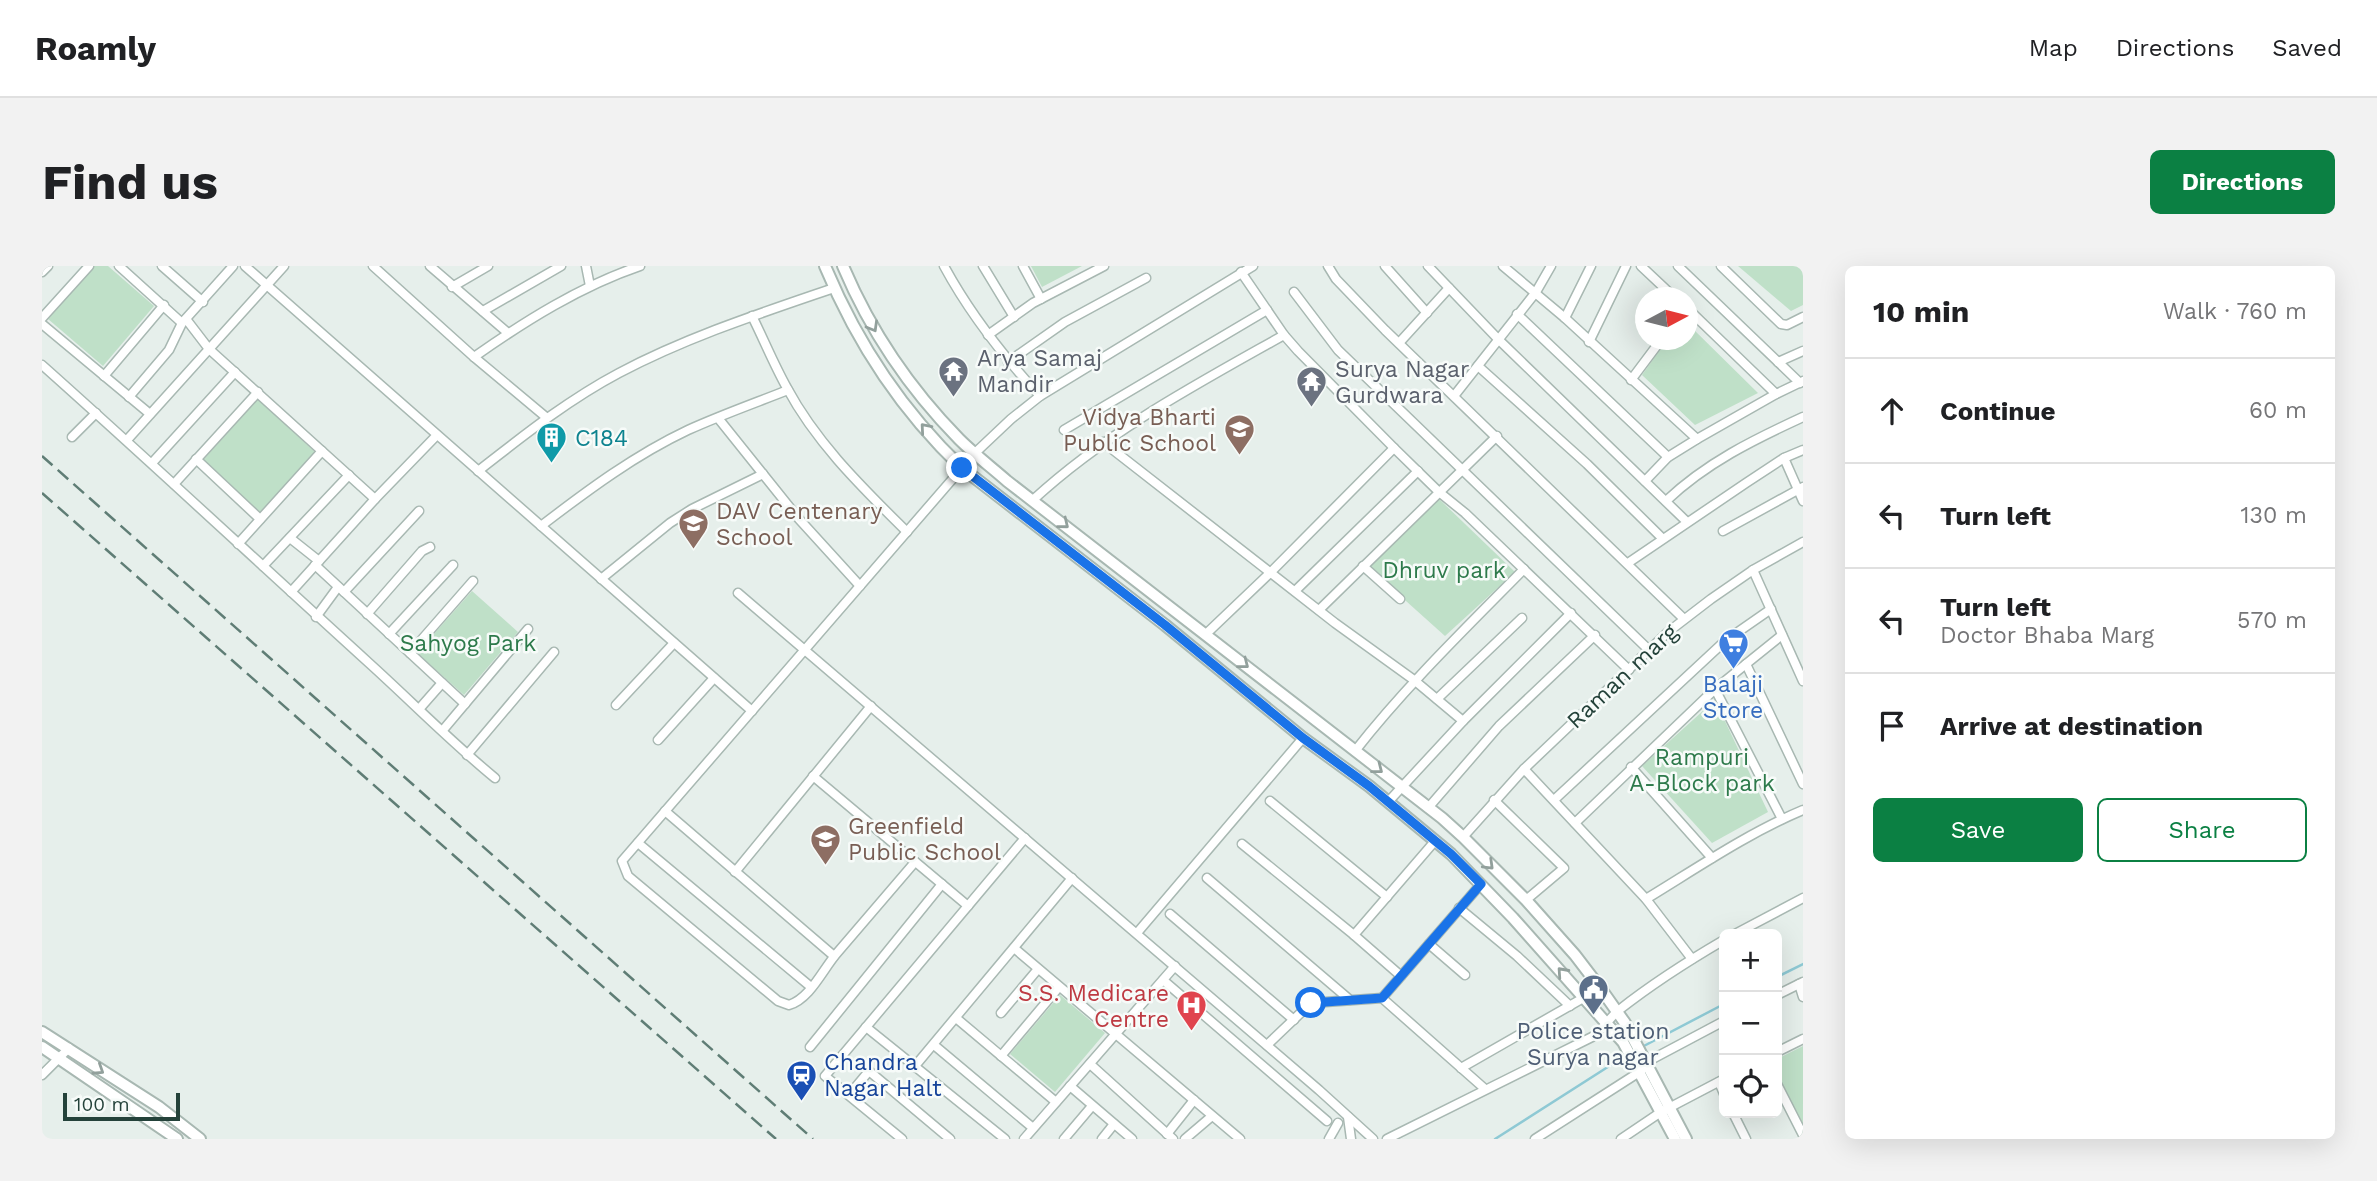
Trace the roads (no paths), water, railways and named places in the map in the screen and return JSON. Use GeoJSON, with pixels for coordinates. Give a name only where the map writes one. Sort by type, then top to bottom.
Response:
{"type":"FeatureCollection","features":[{"type":"Feature","properties":{"kind":"street"},"geometry":{"type":"LineString","coordinates":[[42,272],[48,266]]}},
{"type":"Feature","properties":{"kind":"street"},"geometry":{"type":"LineString","coordinates":[[42,318],[89,266]]}},
{"type":"Feature","properties":{"kind":"street"},"geometry":{"type":"LineString","coordinates":[[119,266],[184,321],[209,349],[375,499]]}},
{"type":"Feature","properties":{"kind":"street"},"geometry":{"type":"LineString","coordinates":[[162,266],[203,302]]}},
{"type":"Feature","properties":{"kind":"street"},"geometry":{"type":"LineString","coordinates":[[129,397],[169,350],[184,321],[233,266]]}},
{"type":"Feature","properties":{"kind":"street"},"geometry":{"type":"LineString","coordinates":[[245,266],[752,711]]}},
{"type":"Feature","properties":{"kind":"street"},"geometry":{"type":"LineString","coordinates":[[127,440],[284,266]]}},
{"type":"Feature","properties":{"kind":"street"},"geometry":{"type":"LineString","coordinates":[[373,266],[547,418]]}},
{"type":"Feature","properties":{"kind":"street"},"geometry":{"type":"LineString","coordinates":[[430,266],[508,333]]}},
{"type":"Feature","properties":{"kind":"street"},"geometry":{"type":"LineString","coordinates":[[483,311],[561,266]]}},
{"type":"Feature","properties":{"kind":"street"},"geometry":{"type":"LineString","coordinates":[[586,266],[590,286]]}},
{"type":"Feature","properties":{"kind":"street"},"geometry":{"type":"LineString","coordinates":[[474,357],[508,333],[614,270],[640,266]]}},
{"type":"Feature","properties":{"kind":"street"},"geometry":{"type":"LineString","coordinates":[[825,266],[858,337],[875,364],[910,411],[962,468],[1165,625],[1435,841],[1481,884],[1607,1023],[1628,1040]]}},
{"type":"Feature","properties":{"kind":"street"},"geometry":{"type":"LineString","coordinates":[[843,266],[878,336],[916,390],[960,440],[1007,481],[1034,499],[1167,606],[1428,807],[1527,900],[1575,955],[1617,1012],[1628,1040],[1666,1110],[1686,1139]]}},
{"type":"Feature","properties":{"kind":"street"},"geometry":{"type":"LineString","coordinates":[[944,266],[988,335],[1040,396]]}},
{"type":"Feature","properties":{"kind":"street"},"geometry":{"type":"LineString","coordinates":[[983,266],[1014,317]]}},
{"type":"Feature","properties":{"kind":"street"},"geometry":{"type":"LineString","coordinates":[[1023,266],[1041,299]]}},
{"type":"Feature","properties":{"kind":"street"},"geometry":{"type":"LineString","coordinates":[[988,335],[1041,299],[1104,266]]}},
{"type":"Feature","properties":{"kind":"street"},"geometry":{"type":"LineString","coordinates":[[915,862],[811,987],[794,1004],[789,1005],[778,1001],[628,876],[622,861],[975,453],[1011,419],[1040,396],[1253,266]]}},
{"type":"Feature","properties":{"kind":"street"},"geometry":{"type":"LineString","coordinates":[[1328,266],[1336,279],[1399,343],[1684,619]]}},
{"type":"Feature","properties":{"kind":"street"},"geometry":{"type":"LineString","coordinates":[[1385,266],[1427,313]]}},
{"type":"Feature","properties":{"kind":"street"},"geometry":{"type":"LineString","coordinates":[[1428,266],[1499,340],[1687,522]]}},
{"type":"Feature","properties":{"kind":"street"},"geometry":{"type":"LineString","coordinates":[[1503,266],[1536,292],[1697,439]]}},
{"type":"Feature","properties":{"kind":"street"},"geometry":{"type":"LineString","coordinates":[[1454,396],[1536,292],[1551,266]]}},
{"type":"Feature","properties":{"kind":"street"},"geometry":{"type":"LineString","coordinates":[[1565,318],[1591,266]]}},
{"type":"Feature","properties":{"kind":"street"},"geometry":{"type":"LineString","coordinates":[[1589,342],[1626,266]]}},
{"type":"Feature","properties":{"kind":"street"},"geometry":{"type":"LineString","coordinates":[[1641,266],[1663,287]]}},
{"type":"Feature","properties":{"kind":"street"},"geometry":{"type":"LineString","coordinates":[[1645,481],[1668,457],[1801,382],[1678,266]]}},
{"type":"Feature","properties":{"kind":"street"},"geometry":{"type":"LineString","coordinates":[[1721,266],[1781,324],[1787,325],[1803,317]]}},
{"type":"Feature","properties":{"kind":"street"},"geometry":{"type":"LineString","coordinates":[[453,287],[484,267]]}},
{"type":"Feature","properties":{"kind":"street"},"geometry":{"type":"LineString","coordinates":[[1241,272],[1284,335],[1394,448],[1629,670]]}},
{"type":"Feature","properties":{"kind":"street"},"geometry":{"type":"LineString","coordinates":[[1009,362],[1065,322],[1146,278]]}},
{"type":"Feature","properties":{"kind":"street"},"geometry":{"type":"LineString","coordinates":[[478,471],[547,418],[630,368],[664,351],[752,316],[834,288]]}},
{"type":"Feature","properties":{"kind":"street"},"geometry":{"type":"LineString","coordinates":[[1399,343],[1449,288]]}},
{"type":"Feature","properties":{"kind":"street"},"geometry":{"type":"LineString","coordinates":[[1294,292],[1338,350],[1650,651]]}},
{"type":"Feature","properties":{"kind":"street"},"geometry":{"type":"LineString","coordinates":[[104,376],[164,305]]}},
{"type":"Feature","properties":{"kind":"street"},"geometry":{"type":"LineString","coordinates":[[1064,430],[1267,310]]}},
{"type":"Feature","properties":{"kind":"street"},"geometry":{"type":"LineString","coordinates":[[1517,314],[1668,457]]}},
{"type":"Feature","properties":{"kind":"street"},"geometry":{"type":"LineString","coordinates":[[752,316],[788,390],[837,460],[906,533]]}},
{"type":"Feature","properties":{"kind":"street"},"geometry":{"type":"LineString","coordinates":[[1698,319],[1776,394]]}},
{"type":"Feature","properties":{"kind":"street"},"geometry":{"type":"LineString","coordinates":[[42,324],[150,414]]}},
{"type":"Feature","properties":{"kind":"street"},"geometry":{"type":"LineString","coordinates":[[1034,499],[1103,442],[1198,383],[1284,335]]}},
{"type":"Feature","properties":{"kind":"street"},"geometry":{"type":"LineString","coordinates":[[1631,380],[1654,350]]}},
{"type":"Feature","properties":{"kind":"street"},"geometry":{"type":"LineString","coordinates":[[1778,362],[1803,351]]}},
{"type":"Feature","properties":{"kind":"street"},"geometry":{"type":"LineString","coordinates":[[42,365],[495,778]]}},
{"type":"Feature","properties":{"kind":"street"},"geometry":{"type":"LineString","coordinates":[[1478,366],[1587,464],[1662,538]]}},
{"type":"Feature","properties":{"kind":"street"},"geometry":{"type":"LineString","coordinates":[[152,463],[235,372]]}},
{"type":"Feature","properties":{"kind":"street"},"geometry":{"type":"LineString","coordinates":[[541,526],[598,482],[637,458],[688,430],[788,390]]}},
{"type":"Feature","properties":{"kind":"street"},"geometry":{"type":"LineString","coordinates":[[174,484],[258,392]]}},
{"type":"Feature","properties":{"kind":"street"},"geometry":{"type":"LineString","coordinates":[[72,437],[96,413]]}},
{"type":"Feature","properties":{"kind":"street"},"geometry":{"type":"LineString","coordinates":[[1666,501],[1713,463],[1803,417]]}},
{"type":"Feature","properties":{"kind":"street"},"geometry":{"type":"LineString","coordinates":[[718,418],[799,519],[860,586]]}},
{"type":"Feature","properties":{"kind":"street"},"geometry":{"type":"LineString","coordinates":[[291,592],[437,435]]}},
{"type":"Feature","properties":{"kind":"street"},"geometry":{"type":"LineString","coordinates":[[1319,610],[1497,436]]}},
{"type":"Feature","properties":{"kind":"street"},"geometry":{"type":"LineString","coordinates":[[1103,442],[1270,573],[1414,680],[1463,721]]}},
{"type":"Feature","properties":{"kind":"street"},"geometry":{"type":"LineString","coordinates":[[1206,634],[1394,448]]}},
{"type":"Feature","properties":{"kind":"street"},"geometry":{"type":"LineString","coordinates":[[1628,563],[1784,458],[1803,450]]}},
{"type":"Feature","properties":{"kind":"street"},"geometry":{"type":"LineString","coordinates":[[238,544],[322,451]]}},
{"type":"Feature","properties":{"kind":"street"},"geometry":{"type":"LineString","coordinates":[[1784,458],[1801,488],[1803,500]]}},
{"type":"Feature","properties":{"kind":"street"},"geometry":{"type":"LineString","coordinates":[[196,459],[260,519]]}},
{"type":"Feature","properties":{"kind":"street"},"geometry":{"type":"LineString","coordinates":[[1295,592],[1418,471]]}},
{"type":"Feature","properties":{"kind":"street"},"geometry":{"type":"LineString","coordinates":[[601,579],[670,523],[692,509],[763,474]]}},
{"type":"Feature","properties":{"kind":"street"},"geometry":{"type":"LineString","coordinates":[[263,566],[349,475]]}},
{"type":"Feature","properties":{"kind":"street"},"geometry":{"type":"LineString","coordinates":[[1723,531],[1801,488]]}},
{"type":"Feature","properties":{"kind":"street"},"geometry":{"type":"LineString","coordinates":[[316,617],[419,511]]}},
{"type":"Feature","properties":{"kind":"street"},"geometry":{"type":"LineString","coordinates":[[290,538],[341,590],[465,704]]}},
{"type":"Feature","properties":{"kind":"street","name":"Raman marg"},"geometry":{"type":"LineString","coordinates":[[1463,837],[1524,769],[1684,619],[1753,570],[1803,542]]}},
{"type":"Feature","properties":{"kind":"street"},"geometry":{"type":"LineString","coordinates":[[367,614],[422,551],[430,547]]}},
{"type":"Feature","properties":{"kind":"street"},"geometry":{"type":"LineString","coordinates":[[389,634],[453,565]]}},
{"type":"Feature","properties":{"kind":"street"},"geometry":{"type":"LineString","coordinates":[[1363,566],[1400,599]]}},
{"type":"Feature","properties":{"kind":"street"},"geometry":{"type":"LineString","coordinates":[[1355,751],[1414,680],[1524,569]]}},
{"type":"Feature","properties":{"kind":"street"},"geometry":{"type":"LineString","coordinates":[[1753,570],[1803,681]]}},
{"type":"Feature","properties":{"kind":"street"},"geometry":{"type":"LineString","coordinates":[[410,653],[473,581]]}},
{"type":"Feature","properties":{"kind":"street"},"geometry":{"type":"LineString","coordinates":[[738,593],[1137,933],[1373,1139]]}},
{"type":"Feature","properties":{"kind":"street"},"geometry":{"type":"LineString","coordinates":[[1553,800],[1725,641],[1771,609]]}},
{"type":"Feature","properties":{"kind":"street"},"geometry":{"type":"LineString","coordinates":[[1388,802],[1463,721],[1571,613]]}},
{"type":"Feature","properties":{"kind":"street"},"geometry":{"type":"LineString","coordinates":[[1437,699],[1522,618]]}},
{"type":"Feature","properties":{"kind":"street"},"geometry":{"type":"LineString","coordinates":[[443,730],[528,629]]}},
{"type":"Feature","properties":{"kind":"street"},"geometry":{"type":"LineString","coordinates":[[1428,807],[1499,726],[1595,635]]}},
{"type":"Feature","properties":{"kind":"street"},"geometry":{"type":"LineString","coordinates":[[1575,823],[1715,689],[1782,635]]}},
{"type":"Feature","properties":{"kind":"street"},"geometry":{"type":"LineString","coordinates":[[615,705],[674,643]]}},
{"type":"Feature","properties":{"kind":"street"},"geometry":{"type":"LineString","coordinates":[[467,755],[554,652]]}},
{"type":"Feature","properties":{"kind":"street"},"geometry":{"type":"LineString","coordinates":[[1746,664],[1803,784]]}},
{"type":"Feature","properties":{"kind":"street"},"geometry":{"type":"LineString","coordinates":[[658,740],[714,678]]}},
{"type":"Feature","properties":{"kind":"street"},"geometry":{"type":"LineString","coordinates":[[420,708],[442,683]]}},
{"type":"Feature","properties":{"kind":"street"},"geometry":{"type":"LineString","coordinates":[[1715,689],[1782,819]]}},
{"type":"Feature","properties":{"kind":"street"},"geometry":{"type":"LineString","coordinates":[[735,872],[871,706]]}},
{"type":"Feature","properties":{"kind":"street"},"geometry":{"type":"LineString","coordinates":[[1137,933],[1303,738]]}},
{"type":"Feature","properties":{"kind":"street"},"geometry":{"type":"LineString","coordinates":[[1631,767],[1712,858]]}},
{"type":"Feature","properties":{"kind":"street"},"geometry":{"type":"LineString","coordinates":[[1524,769],[1646,899],[1692,959]]}},
{"type":"Feature","properties":{"kind":"street"},"geometry":{"type":"LineString","coordinates":[[813,776],[968,905]]}},
{"type":"Feature","properties":{"kind":"street"},"geometry":{"type":"LineString","coordinates":[[1494,800],[1564,868],[1527,900]]}},
{"type":"Feature","properties":{"kind":"street"},"geometry":{"type":"LineString","coordinates":[[1270,801],[1387,897]]}},
{"type":"Feature","properties":{"kind":"street"},"geometry":{"type":"LineString","coordinates":[[1646,899],[1712,858],[1803,810]]}},
{"type":"Feature","properties":{"kind":"street"},"geometry":{"type":"LineString","coordinates":[[665,811],[834,957]]}},
{"type":"Feature","properties":{"kind":"street"},"geometry":{"type":"LineString","coordinates":[[902,1139],[825,1076],[1025,838]]}},
{"type":"Feature","properties":{"kind":"street"},"geometry":{"type":"LineString","coordinates":[[1354,935],[1435,841]]}},
{"type":"Feature","properties":{"kind":"street"},"geometry":{"type":"LineString","coordinates":[[638,843],[811,987]]}},
{"type":"Feature","properties":{"kind":"street"},"geometry":{"type":"LineString","coordinates":[[1242,844],[1401,976]]}},
{"type":"Feature","properties":{"kind":"street"},"geometry":{"type":"LineString","coordinates":[[915,1066],[1072,878]]}},
{"type":"Feature","properties":{"kind":"street"},"geometry":{"type":"LineString","coordinates":[[1208,878],[1350,1000]]}},
{"type":"Feature","properties":{"kind":"street"},"geometry":{"type":"LineString","coordinates":[[810,1047],[942,884]]}},
{"type":"Feature","properties":{"kind":"street"},"geometry":{"type":"LineString","coordinates":[[1382,998],[1481,884]]}},
{"type":"Feature","properties":{"kind":"street"},"geometry":{"type":"LineString","coordinates":[[1744,929],[1803,898]]}},
{"type":"Feature","properties":{"kind":"street"},"geometry":{"type":"LineString","coordinates":[[1459,908],[1517,956],[1570,1006]]}},
{"type":"Feature","properties":{"kind":"street"},"geometry":{"type":"LineString","coordinates":[[1170,914],[1294,1020]]}},
{"type":"Feature","properties":{"kind":"street"},"geometry":{"type":"LineString","coordinates":[[1387,1139],[1592,1037],[1617,1012],[1719,943]]}},
{"type":"Feature","properties":{"kind":"street"},"geometry":{"type":"LineString","coordinates":[[1429,944],[1465,975]]}},
{"type":"Feature","properties":{"kind":"street"},"geometry":{"type":"LineString","coordinates":[[1014,948],[1239,1139]]}},
{"type":"Feature","properties":{"kind":"street"},"geometry":{"type":"LineString","coordinates":[[1024,1139],[1175,966]]}},
{"type":"Feature","properties":{"kind":"street"},"geometry":{"type":"LineString","coordinates":[[1001,1013],[1038,969]]}},
{"type":"Feature","properties":{"kind":"street"},"geometry":{"type":"LineString","coordinates":[[1163,980],[1327,1121]]}},
{"type":"Feature","properties":{"kind":"street"},"geometry":{"type":"LineString","coordinates":[[1782,992],[1801,983],[1803,997]]}},
{"type":"Feature","properties":{"kind":"street"},"geometry":{"type":"LineString","coordinates":[[1001,1056],[1059,987]]}},
{"type":"Feature","properties":{"kind":"street"},"geometry":{"type":"LineString","coordinates":[[1461,1068],[1585,997]]}},
{"type":"Feature","properties":{"kind":"street"},"geometry":{"type":"LineString","coordinates":[[1267,1045],[1311,1003],[1382,998],[1485,1089]]}},
{"type":"Feature","properties":{"kind":"street"},"geometry":{"type":"LineString","coordinates":[[956,1018],[1056,1102]]}},
{"type":"Feature","properties":{"kind":"street"},"geometry":{"type":"LineString","coordinates":[[1535,1139],[1642,1064],[1719,1024]]}},
{"type":"Feature","properties":{"kind":"street"},"geometry":{"type":"LineString","coordinates":[[866,1027],[1005,1139]]}},
{"type":"Feature","properties":{"kind":"street"},"geometry":{"type":"LineString","coordinates":[[42,1032],[159,1107],[200,1139]]}},
{"type":"Feature","properties":{"kind":"street"},"geometry":{"type":"LineString","coordinates":[[1782,1050],[1803,1039]]}},
{"type":"Feature","properties":{"kind":"street"},"geometry":{"type":"LineString","coordinates":[[934,1045],[1033,1128]]}},
{"type":"Feature","properties":{"kind":"street"},"geometry":{"type":"LineString","coordinates":[[42,1047],[177,1139]]}},
{"type":"Feature","properties":{"kind":"street"},"geometry":{"type":"LineString","coordinates":[[42,1075],[69,1048]]}},
{"type":"Feature","properties":{"kind":"street"},"geometry":{"type":"LineString","coordinates":[[1090,1064],[1170,1136],[1194,1100]]}},
{"type":"Feature","properties":{"kind":"street"},"geometry":{"type":"LineString","coordinates":[[849,1095],[869,1071],[950,1139]]}},
{"type":"Feature","properties":{"kind":"street"},"geometry":{"type":"LineString","coordinates":[[1621,1139],[1719,1081]]}},
{"type":"Feature","properties":{"kind":"street"},"geometry":{"type":"LineString","coordinates":[[1070,1086],[1132,1139]]}},
{"type":"Feature","properties":{"kind":"street"},"geometry":{"type":"LineString","coordinates":[[1782,1094],[1803,1135]]}},
{"type":"Feature","properties":{"kind":"street"},"geometry":{"type":"LineString","coordinates":[[1064,1139],[1092,1106]]}},
{"type":"Feature","properties":{"kind":"street"},"geometry":{"type":"LineString","coordinates":[[1666,1110],[1675,1139]]}},
{"type":"Feature","properties":{"kind":"street"},"geometry":{"type":"LineString","coordinates":[[1185,1139],[1212,1116]]}},
{"type":"Feature","properties":{"kind":"street"},"geometry":{"type":"LineString","coordinates":[[1348,1117],[1351,1139]]}},
{"type":"Feature","properties":{"kind":"street"},"geometry":{"type":"LineString","coordinates":[[1736,1118],[1746,1139]]}},
{"type":"Feature","properties":{"kind":"street"},"geometry":{"type":"LineString","coordinates":[[1329,1139],[1338,1123]]}},
{"type":"Feature","properties":{"kind":"street"},"geometry":{"type":"LineString","coordinates":[[1102,1139],[1114,1124]]}},
{"type":"Feature","properties":{"kind":"waterway"},"geometry":{"type":"LineString","coordinates":[[1782,974],[1803,964]]}},
{"type":"Feature","properties":{"kind":"waterway"},"geometry":{"type":"LineString","coordinates":[[1640,1048],[1719,1007]]}},
{"type":"Feature","properties":{"kind":"waterway"},"geometry":{"type":"LineString","coordinates":[[1495,1139],[1625,1056]]}},
{"type":"Feature","properties":{"kind":"railway"},"geometry":{"type":"LineString","coordinates":[[42,456],[813,1139]]}},
{"type":"Feature","properties":{"kind":"railway"},"geometry":{"type":"LineString","coordinates":[[42,493],[776,1139]]}},
{"type":"Feature","properties":{"kind":"place","name":"Arya Samaj Mandir"},"geometry":{"type":"Point","coordinates":[954,398]}},
{"type":"Feature","properties":{"kind":"place","name":"Surya Nagar Gurdwara"},"geometry":{"type":"Point","coordinates":[1312,409]}},
{"type":"Feature","properties":{"kind":"place","name":"Vidya Bharti Public School"},"geometry":{"type":"Point","coordinates":[1239,457]}},
{"type":"Feature","properties":{"kind":"place","name":"C184"},"geometry":{"type":"Point","coordinates":[552,465]}},
{"type":"Feature","properties":{"kind":"place","name":"DAV Centenary School"},"geometry":{"type":"Point","coordinates":[693,551]}},
{"type":"Feature","properties":{"kind":"place","name":"Balaji Store"},"geometry":{"type":"Point","coordinates":[1733,670]}},
{"type":"Feature","properties":{"kind":"place","name":"Greenfield Public School"},"geometry":{"type":"Point","coordinates":[825,866]}},
{"type":"Feature","properties":{"kind":"place","name":"Police station Surya nagar"},"geometry":{"type":"Point","coordinates":[1593,1017]}},
{"type":"Feature","properties":{"kind":"place","name":"S.S. Medicare Centre"},"geometry":{"type":"Point","coordinates":[1192,1033]}},
{"type":"Feature","properties":{"kind":"place","name":"Chandra Nagar Halt"},"geometry":{"type":"Point","coordinates":[801,1102]}},
{"type":"Feature","properties":{"kind":"park label","name":"Dhruv park"},"geometry":{"type":"Point","coordinates":[1444,570]}},
{"type":"Feature","properties":{"kind":"park label","name":"Sahyog Park"},"geometry":{"type":"Point","coordinates":[468,643]}},
{"type":"Feature","properties":{"kind":"park label","name":"Rampuri A-Block park"},"geometry":{"type":"Point","coordinates":[1702,770]}}]}
